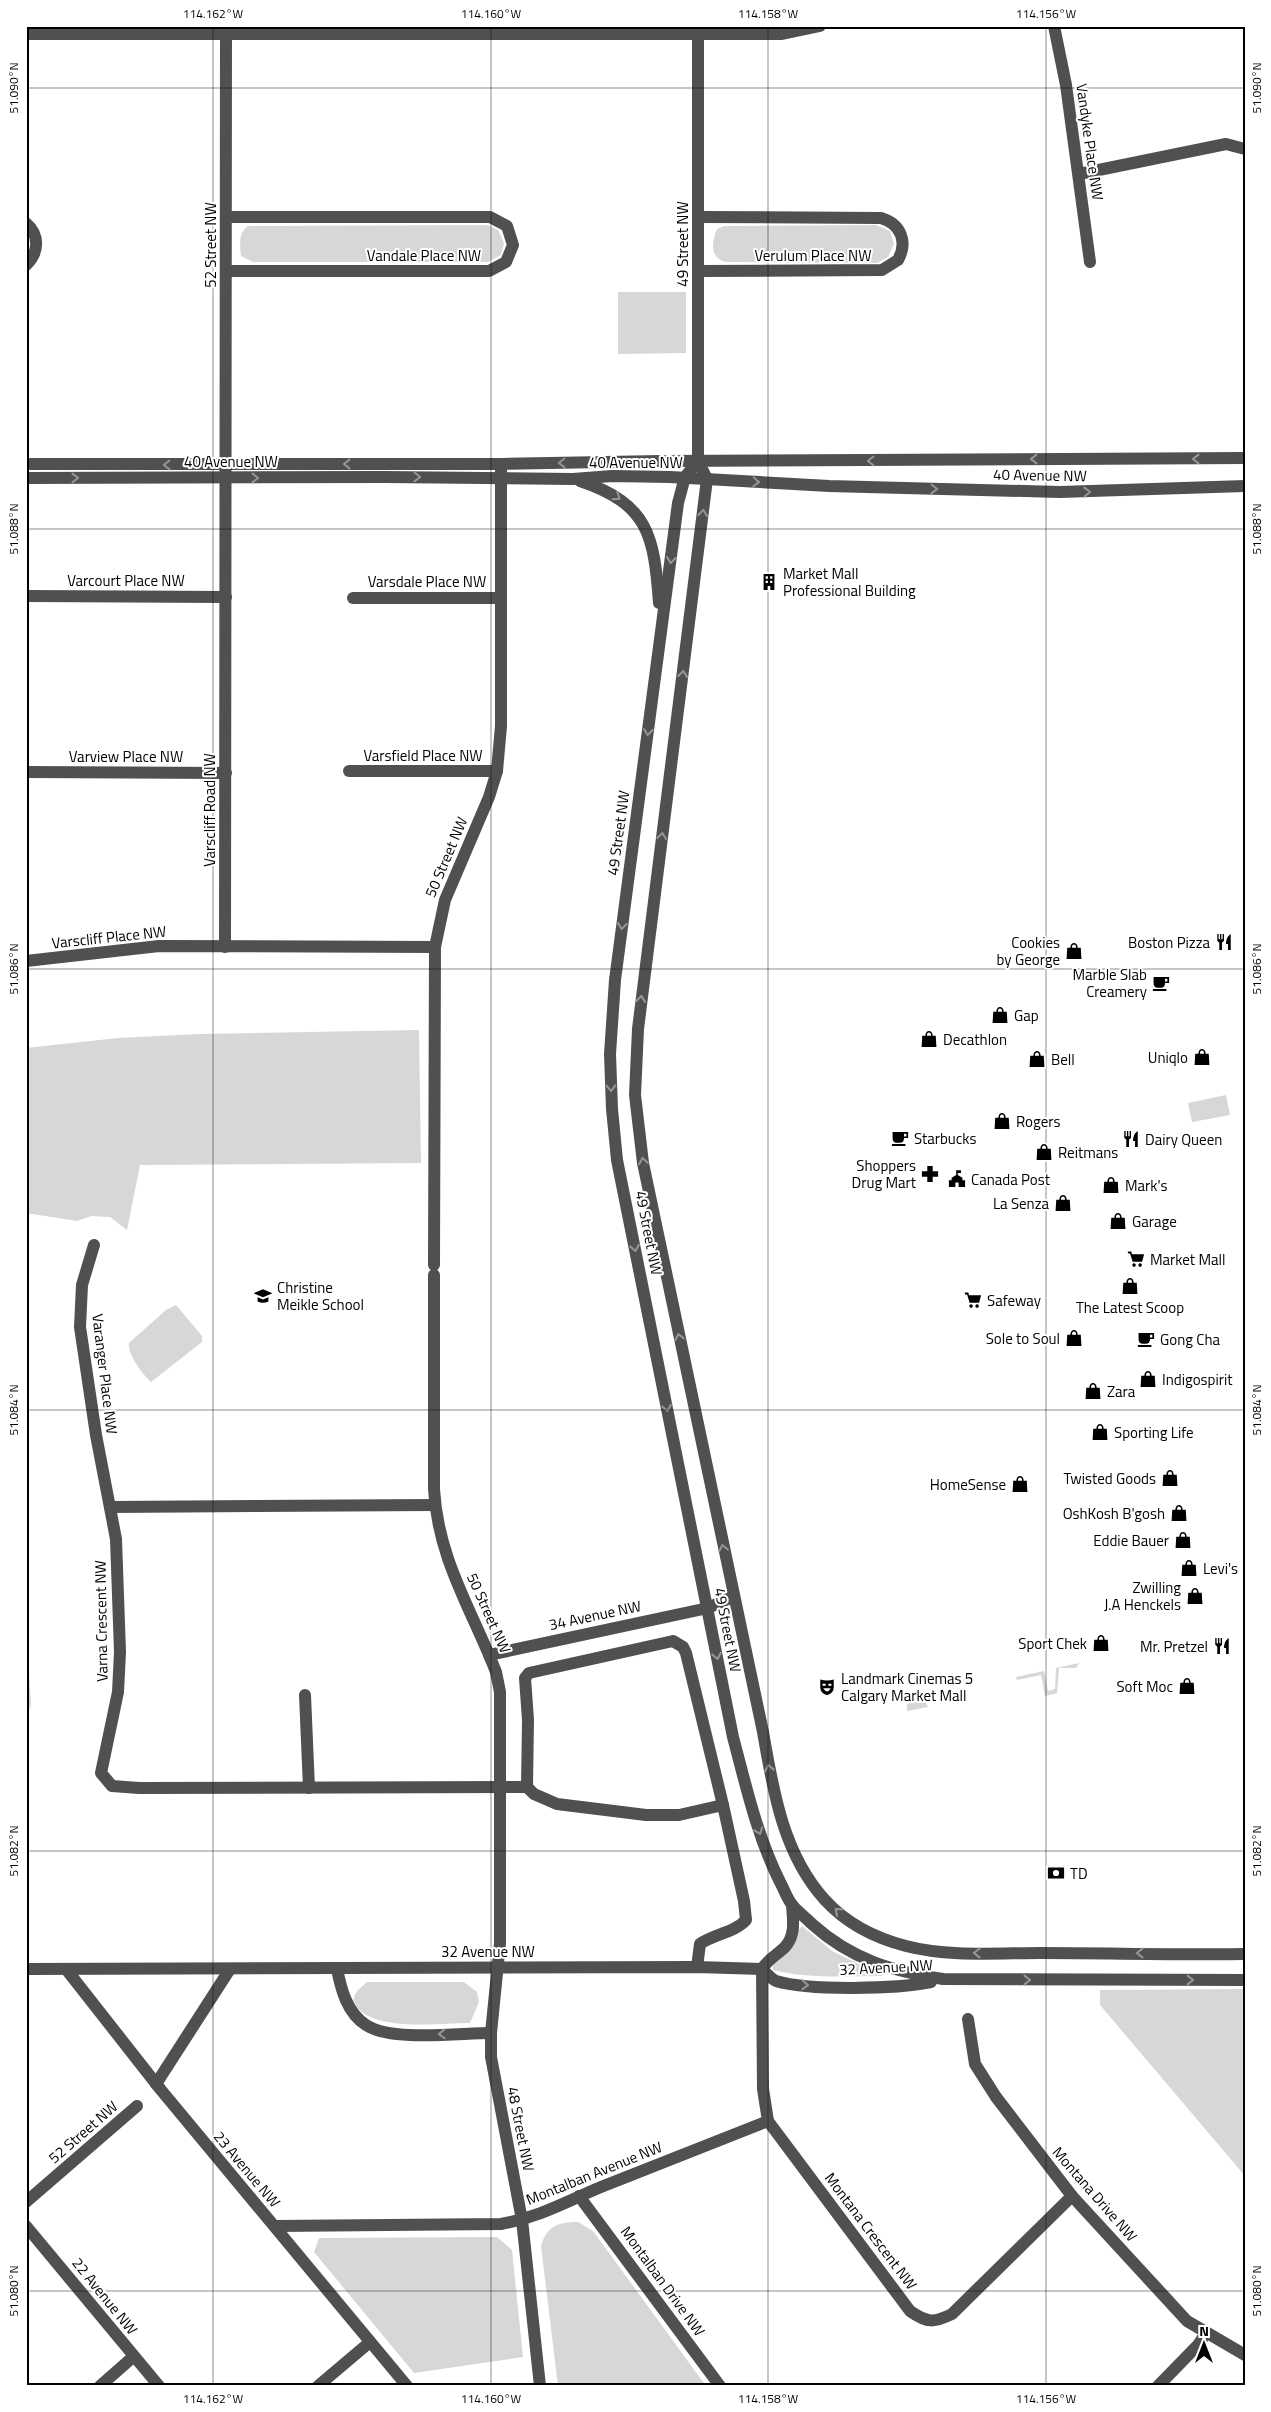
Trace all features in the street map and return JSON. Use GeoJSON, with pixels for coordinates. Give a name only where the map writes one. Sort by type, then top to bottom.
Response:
{"type":"FeatureCollection","features":[{"type":"Feature","properties":{"kind":"street"},"geometry":{"type":"LineString","coordinates":[[26,34],[226,30],[698,30],[782,34],[820,26]]}},
{"type":"Feature","properties":{"kind":"street","name":"Vandyke Place NW"},"geometry":{"type":"LineString","coordinates":[[1054,26],[1066,85],[1090,262]]}},
{"type":"Feature","properties":{"kind":"street","name":"52 Street NW"},"geometry":{"type":"LineString","coordinates":[[226,30],[226,464]]}},
{"type":"Feature","properties":{"kind":"street","name":"49 Street NW"},"geometry":{"type":"LineString","coordinates":[[698,30],[698,461],[707,479],[650,915],[638,1028],[635,1095],[643,1163],[774,1794],[786,1833],[803,1869],[825,1900],[850,1922],[879,1937]]}},
{"type":"Feature","properties":{"kind":"street"},"geometry":{"type":"LineString","coordinates":[[1079,174],[1226,144],[1243,148]]}},
{"type":"Feature","properties":{"kind":"street","name":"Vandale Place NW"},"geometry":{"type":"LineString","coordinates":[[226,217],[490,217],[507,226],[513,244],[506,262],[489,271],[226,271]]}},
{"type":"Feature","properties":{"kind":"street","name":"Verulum Place NW"},"geometry":{"type":"LineString","coordinates":[[698,217],[881,218],[888,220],[898,229],[903,242],[898,260],[882,270],[698,271]]}},
{"type":"Feature","properties":{"kind":"street"},"geometry":{"type":"LineString","coordinates":[[26,223],[33,231],[37,244],[34,256],[26,265]]}},
{"type":"Feature","properties":{"kind":"street","name":"40 Avenue NW"},"geometry":{"type":"LineString","coordinates":[[26,464],[501,464],[1245,458]]}},
{"type":"Feature","properties":{"kind":"street","name":"49 Street NW"},"geometry":{"type":"LineString","coordinates":[[698,461],[685,477],[678,503],[615,980],[610,1054],[612,1109],[617,1160],[708,1608],[732,1737],[754,1816],[774,1869],[792,1905],[829,1938],[847,1951],[871,1962]]}},
{"type":"Feature","properties":{"kind":"street","name":"Varscliff Road NW"},"geometry":{"type":"LineString","coordinates":[[225,947],[226,464]]}},
{"type":"Feature","properties":{"kind":"street","name":"50 Street NW"},"geometry":{"type":"LineString","coordinates":[[498,1967],[501,1879],[500,1692],[490,1655],[445,1555],[434,1505],[434,1270],[435,947],[445,900],[489,797],[497,771],[501,726],[501,464]]}},
{"type":"Feature","properties":{"kind":"street","name":"40 Avenue NW"},"geometry":{"type":"LineString","coordinates":[[26,478],[573,479],[612,476],[685,477],[829,486],[1060,492],[1245,486]]}},
{"type":"Feature","properties":{"kind":"street"},"geometry":{"type":"LineString","coordinates":[[573,479],[605,490],[618,497],[636,514],[646,528],[656,559],[661,631]]}},
{"type":"Feature","properties":{"kind":"street","name":"Varcourt Place NW"},"geometry":{"type":"LineString","coordinates":[[26,596],[226,596]]}},
{"type":"Feature","properties":{"kind":"street","name":"Varsdale Place NW"},"geometry":{"type":"LineString","coordinates":[[353,598],[501,598]]}},
{"type":"Feature","properties":{"kind":"street","name":"Varsfield Place NW"},"geometry":{"type":"LineString","coordinates":[[348,771],[497,771]]}},
{"type":"Feature","properties":{"kind":"street","name":"Varview Place NW"},"geometry":{"type":"LineString","coordinates":[[26,772],[226,772]]}},
{"type":"Feature","properties":{"kind":"street","name":"Varscliff Place NW"},"geometry":{"type":"LineString","coordinates":[[26,962],[150,946],[225,947]]}},
{"type":"Feature","properties":{"kind":"street"},"geometry":{"type":"LineString","coordinates":[[225,947],[435,947]]}},
{"type":"Feature","properties":{"kind":"street","name":"Varanger Place NW"},"geometry":{"type":"LineString","coordinates":[[94,1245],[82,1285],[80,1327],[85,1370],[110,1507]]}},
{"type":"Feature","properties":{"kind":"street"},"geometry":{"type":"LineString","coordinates":[[110,1507],[434,1505]]}},
{"type":"Feature","properties":{"kind":"street","name":"Varna Crescent NW"},"geometry":{"type":"LineString","coordinates":[[110,1507],[116,1539],[120,1652],[118,1692],[101,1773],[112,1786],[139,1788],[526,1787]]}},
{"type":"Feature","properties":{"kind":"street","name":"34 Avenue NW"},"geometry":{"type":"LineString","coordinates":[[490,1655],[708,1608],[734,1596]]}},
{"type":"Feature","properties":{"kind":"street","name":"34 Avenue NW"},"geometry":{"type":"LineString","coordinates":[[708,1608],[737,1612]]}},
{"type":"Feature","properties":{"kind":"street"},"geometry":{"type":"LineString","coordinates":[[697,1967],[700,1944],[710,1937],[742,1925],[746,1920],[744,1901],[722,1805],[683,1647],[673,1641],[529,1674],[525,1678],[528,1720],[526,1787],[534,1794],[557,1804],[646,1815],[679,1815],[722,1805]]}},
{"type":"Feature","properties":{"kind":"street"},"geometry":{"type":"LineString","coordinates":[[305,1695],[309,1788]]}},
{"type":"Feature","properties":{"kind":"street"},"geometry":{"type":"LineString","coordinates":[[762,1969],[768,1960],[785,1947],[794,1931],[792,1905]]}},
{"type":"Feature","properties":{"kind":"street","name":"32 Avenue NW"},"geometry":{"type":"LineString","coordinates":[[879,1937],[908,1946],[968,1953],[1245,1954]]}},
{"type":"Feature","properties":{"kind":"street","name":"32 Avenue NW"},"geometry":{"type":"LineString","coordinates":[[871,1962],[907,1973],[943,1980]]}},
{"type":"Feature","properties":{"kind":"street","name":"48 Street NW"},"geometry":{"type":"LineString","coordinates":[[498,1967],[491,2032],[491,2056],[522,2220],[540,2386]]}},
{"type":"Feature","properties":{"kind":"street","name":"32 Avenue NW"},"geometry":{"type":"LineString","coordinates":[[26,1969],[697,1967],[762,1969],[774,1980],[800,1985],[860,1987],[943,1980],[1245,1980]]}},
{"type":"Feature","properties":{"kind":"street","name":"23 Avenue NW"},"geometry":{"type":"LineString","coordinates":[[66,1969],[156,2084],[407,2386]]}},
{"type":"Feature","properties":{"kind":"street"},"geometry":{"type":"LineString","coordinates":[[156,2084],[230,1969]]}},
{"type":"Feature","properties":{"kind":"street"},"geometry":{"type":"LineString","coordinates":[[337,1969],[343,1994],[351,2009],[365,2025],[384,2033],[408,2035],[491,2032]]}},
{"type":"Feature","properties":{"kind":"street","name":"Montana Crescent NW"},"geometry":{"type":"LineString","coordinates":[[762,1969],[763,2089],[768,2121],[910,2311],[922,2319],[939,2321],[952,2314],[1072,2196]]}},
{"type":"Feature","properties":{"kind":"street","name":"Montana Drive NW"},"geometry":{"type":"LineString","coordinates":[[968,2019],[975,2064],[996,2097],[1072,2196],[1187,2321],[1206,2334],[1245,2355]]}},
{"type":"Feature","properties":{"kind":"street","name":"52 Street NW"},"geometry":{"type":"LineString","coordinates":[[26,2202],[138,2106]]}},
{"type":"Feature","properties":{"kind":"street","name":"Montalban Avenue NW"},"geometry":{"type":"LineString","coordinates":[[275,2226],[501,2224],[522,2220],[544,2213],[579,2196],[768,2121]]}},
{"type":"Feature","properties":{"kind":"street","name":"Montalban Drive NW"},"geometry":{"type":"LineString","coordinates":[[579,2196],[720,2386]]}},
{"type":"Feature","properties":{"kind":"street","name":"22 Avenue NW"},"geometry":{"type":"LineString","coordinates":[[26,2226],[159,2386]]}},
{"type":"Feature","properties":{"kind":"street"},"geometry":{"type":"LineString","coordinates":[[1158,2386],[1198,2345],[1206,2334]]}},
{"type":"Feature","properties":{"kind":"street"},"geometry":{"type":"LineString","coordinates":[[318,2386],[370,2342]]}},
{"type":"Feature","properties":{"kind":"street"},"geometry":{"type":"LineString","coordinates":[[100,2386],[134,2357]]}},
{"type":"Feature","properties":{"kind":"shaded area"},"geometry":{"type":"Polygon","coordinates":[[[488,225],[498,230],[504,243],[501,255],[488,262],[253,262],[241,256],[241,235],[248,226],[488,225]]]}},
{"type":"Feature","properties":{"kind":"shaded area"},"geometry":{"type":"Polygon","coordinates":[[[876,225],[890,231],[894,244],[888,257],[877,263],[725,262],[716,256],[713,248],[717,229],[724,226],[876,225]]]}},
{"type":"Feature","properties":{"kind":"shaded area"},"geometry":{"type":"Polygon","coordinates":[[[618,292],[686,292],[686,353],[618,354],[618,292]]]}},
{"type":"Feature","properties":{"kind":"shaded area"},"geometry":{"type":"Polygon","coordinates":[[[419,1030],[421,1163],[140,1165],[127,1230],[110,1217],[92,1216],[77,1221],[26,1213],[26,1048],[118,1038],[200,1034],[419,1030]]]}},
{"type":"Feature","properties":{"kind":"shaded area"},"geometry":{"type":"Polygon","coordinates":[[[1226,1095],[1230,1115],[1192,1122],[1188,1103],[1226,1095]]]}},
{"type":"Feature","properties":{"kind":"shaded area"},"geometry":{"type":"Polygon","coordinates":[[[176,1305],[202,1336],[202,1342],[151,1382],[130,1353],[129,1343],[166,1310],[176,1305]]]}},
{"type":"Feature","properties":{"kind":"shaded area"},"geometry":{"type":"Polygon","coordinates":[[[26,1625],[31,1705],[26,1718],[26,1625]]]}},
{"type":"Feature","properties":{"kind":"shaded area"},"geometry":{"type":"Polygon","coordinates":[[[1079,1663],[1076,1668],[1059,1668],[1057,1693],[1045,1696],[1041,1675],[1017,1680],[1016,1677],[1044,1671],[1048,1691],[1055,1689],[1056,1668],[1079,1663]]]}},
{"type":"Feature","properties":{"kind":"shaded area"},"geometry":{"type":"Polygon","coordinates":[[[925,1700],[928,1707],[907,1711],[907,1704],[925,1700]]]}},
{"type":"Feature","properties":{"kind":"shaded area"},"geometry":{"type":"Polygon","coordinates":[[[802,1926],[832,1951],[883,1976],[814,1976],[773,1970],[773,1963],[802,1926]]]}},
{"type":"Feature","properties":{"kind":"shaded area"},"geometry":{"type":"Polygon","coordinates":[[[367,1982],[464,1982],[477,1992],[479,2002],[470,2023],[427,2025],[394,2023],[366,2015],[357,2007],[354,1999],[355,1996],[358,1990],[367,1982]]]}},
{"type":"Feature","properties":{"kind":"shaded area"},"geometry":{"type":"Polygon","coordinates":[[[1245,1989],[1245,2176],[1100,2005],[1100,1990],[1245,1989]]]}},
{"type":"Feature","properties":{"kind":"shaded area"},"geometry":{"type":"Polygon","coordinates":[[[578,2222],[593,2231],[706,2386],[651,2386],[650,2383],[634,2386],[558,2386],[541,2246],[546,2234],[554,2226],[578,2222]]]}},
{"type":"Feature","properties":{"kind":"shaded area"},"geometry":{"type":"Polygon","coordinates":[[[497,2237],[512,2250],[523,2357],[414,2373],[314,2252],[319,2238],[497,2237]]]}},
{"type":"Feature","properties":{"kind":"place","name":"Market Mall Professional Building"},"geometry":{"type":"Point","coordinates":[769,582]}},
{"type":"Feature","properties":{"kind":"place","name":"Boston Pizza"},"geometry":{"type":"Point","coordinates":[1224,942]}},
{"type":"Feature","properties":{"kind":"place","name":"Cookies by George"},"geometry":{"type":"Point","coordinates":[1074,951]}},
{"type":"Feature","properties":{"kind":"place","name":"Marble Slab Creamery"},"geometry":{"type":"Point","coordinates":[1161,983]}},
{"type":"Feature","properties":{"kind":"place","name":"Gap"},"geometry":{"type":"Point","coordinates":[1000,1015]}},
{"type":"Feature","properties":{"kind":"place","name":"Decathlon"},"geometry":{"type":"Point","coordinates":[929,1039]}},
{"type":"Feature","properties":{"kind":"place","name":"Uniqlo"},"geometry":{"type":"Point","coordinates":[1202,1057]}},
{"type":"Feature","properties":{"kind":"place","name":"Bell"},"geometry":{"type":"Point","coordinates":[1037,1059]}},
{"type":"Feature","properties":{"kind":"place","name":"Rogers"},"geometry":{"type":"Point","coordinates":[1002,1121]}},
{"type":"Feature","properties":{"kind":"place","name":"Starbucks"},"geometry":{"type":"Point","coordinates":[900,1138]}},
{"type":"Feature","properties":{"kind":"place","name":"Dairy Queen"},"geometry":{"type":"Point","coordinates":[1131,1139]}},
{"type":"Feature","properties":{"kind":"place","name":"Reitmans"},"geometry":{"type":"Point","coordinates":[1044,1152]}},
{"type":"Feature","properties":{"kind":"place","name":"Shoppers Drug Mart"},"geometry":{"type":"Point","coordinates":[930,1174]}},
{"type":"Feature","properties":{"kind":"place","name":"Canada Post"},"geometry":{"type":"Point","coordinates":[957,1179]}},
{"type":"Feature","properties":{"kind":"place","name":"Mark's"},"geometry":{"type":"Point","coordinates":[1111,1185]}},
{"type":"Feature","properties":{"kind":"place","name":"La Senza"},"geometry":{"type":"Point","coordinates":[1063,1203]}},
{"type":"Feature","properties":{"kind":"place","name":"Garage"},"geometry":{"type":"Point","coordinates":[1118,1221]}},
{"type":"Feature","properties":{"kind":"place","name":"Market Mall"},"geometry":{"type":"Point","coordinates":[1136,1259]}},
{"type":"Feature","properties":{"kind":"place","name":"The Latest Scoop"},"geometry":{"type":"Point","coordinates":[1130,1286]}},
{"type":"Feature","properties":{"kind":"place","name":"Christine Meikle School"},"geometry":{"type":"Point","coordinates":[263,1296]}},
{"type":"Feature","properties":{"kind":"place","name":"Safeway"},"geometry":{"type":"Point","coordinates":[973,1300]}},
{"type":"Feature","properties":{"kind":"place","name":"Sole to Soul"},"geometry":{"type":"Point","coordinates":[1074,1338]}},
{"type":"Feature","properties":{"kind":"place","name":"Gong Cha"},"geometry":{"type":"Point","coordinates":[1146,1339]}},
{"type":"Feature","properties":{"kind":"place","name":"Indigospirit"},"geometry":{"type":"Point","coordinates":[1148,1379]}},
{"type":"Feature","properties":{"kind":"place","name":"Zara"},"geometry":{"type":"Point","coordinates":[1093,1391]}},
{"type":"Feature","properties":{"kind":"place","name":"Sporting Life"},"geometry":{"type":"Point","coordinates":[1100,1432]}},
{"type":"Feature","properties":{"kind":"place","name":"Twisted Goods"},"geometry":{"type":"Point","coordinates":[1170,1478]}},
{"type":"Feature","properties":{"kind":"place","name":"HomeSense"},"geometry":{"type":"Point","coordinates":[1020,1484]}},
{"type":"Feature","properties":{"kind":"place","name":"OshKosh B'gosh"},"geometry":{"type":"Point","coordinates":[1179,1513]}},
{"type":"Feature","properties":{"kind":"place","name":"Eddie Bauer"},"geometry":{"type":"Point","coordinates":[1183,1540]}},
{"type":"Feature","properties":{"kind":"place","name":"Levi's"},"geometry":{"type":"Point","coordinates":[1189,1568]}},
{"type":"Feature","properties":{"kind":"place","name":"Zwilling J.A Henckels"},"geometry":{"type":"Point","coordinates":[1195,1596]}},
{"type":"Feature","properties":{"kind":"place","name":"Sport Chek"},"geometry":{"type":"Point","coordinates":[1101,1643]}},
{"type":"Feature","properties":{"kind":"place","name":"Mr. Pretzel"},"geometry":{"type":"Point","coordinates":[1222,1646]}},
{"type":"Feature","properties":{"kind":"place","name":"Soft Moc"},"geometry":{"type":"Point","coordinates":[1187,1686]}},
{"type":"Feature","properties":{"kind":"place","name":"Landmark Cinemas 5 Calgary Market Mall"},"geometry":{"type":"Point","coordinates":[827,1687]}},
{"type":"Feature","properties":{"kind":"place","name":"TD"},"geometry":{"type":"Point","coordinates":[1056,1873]}}]}
